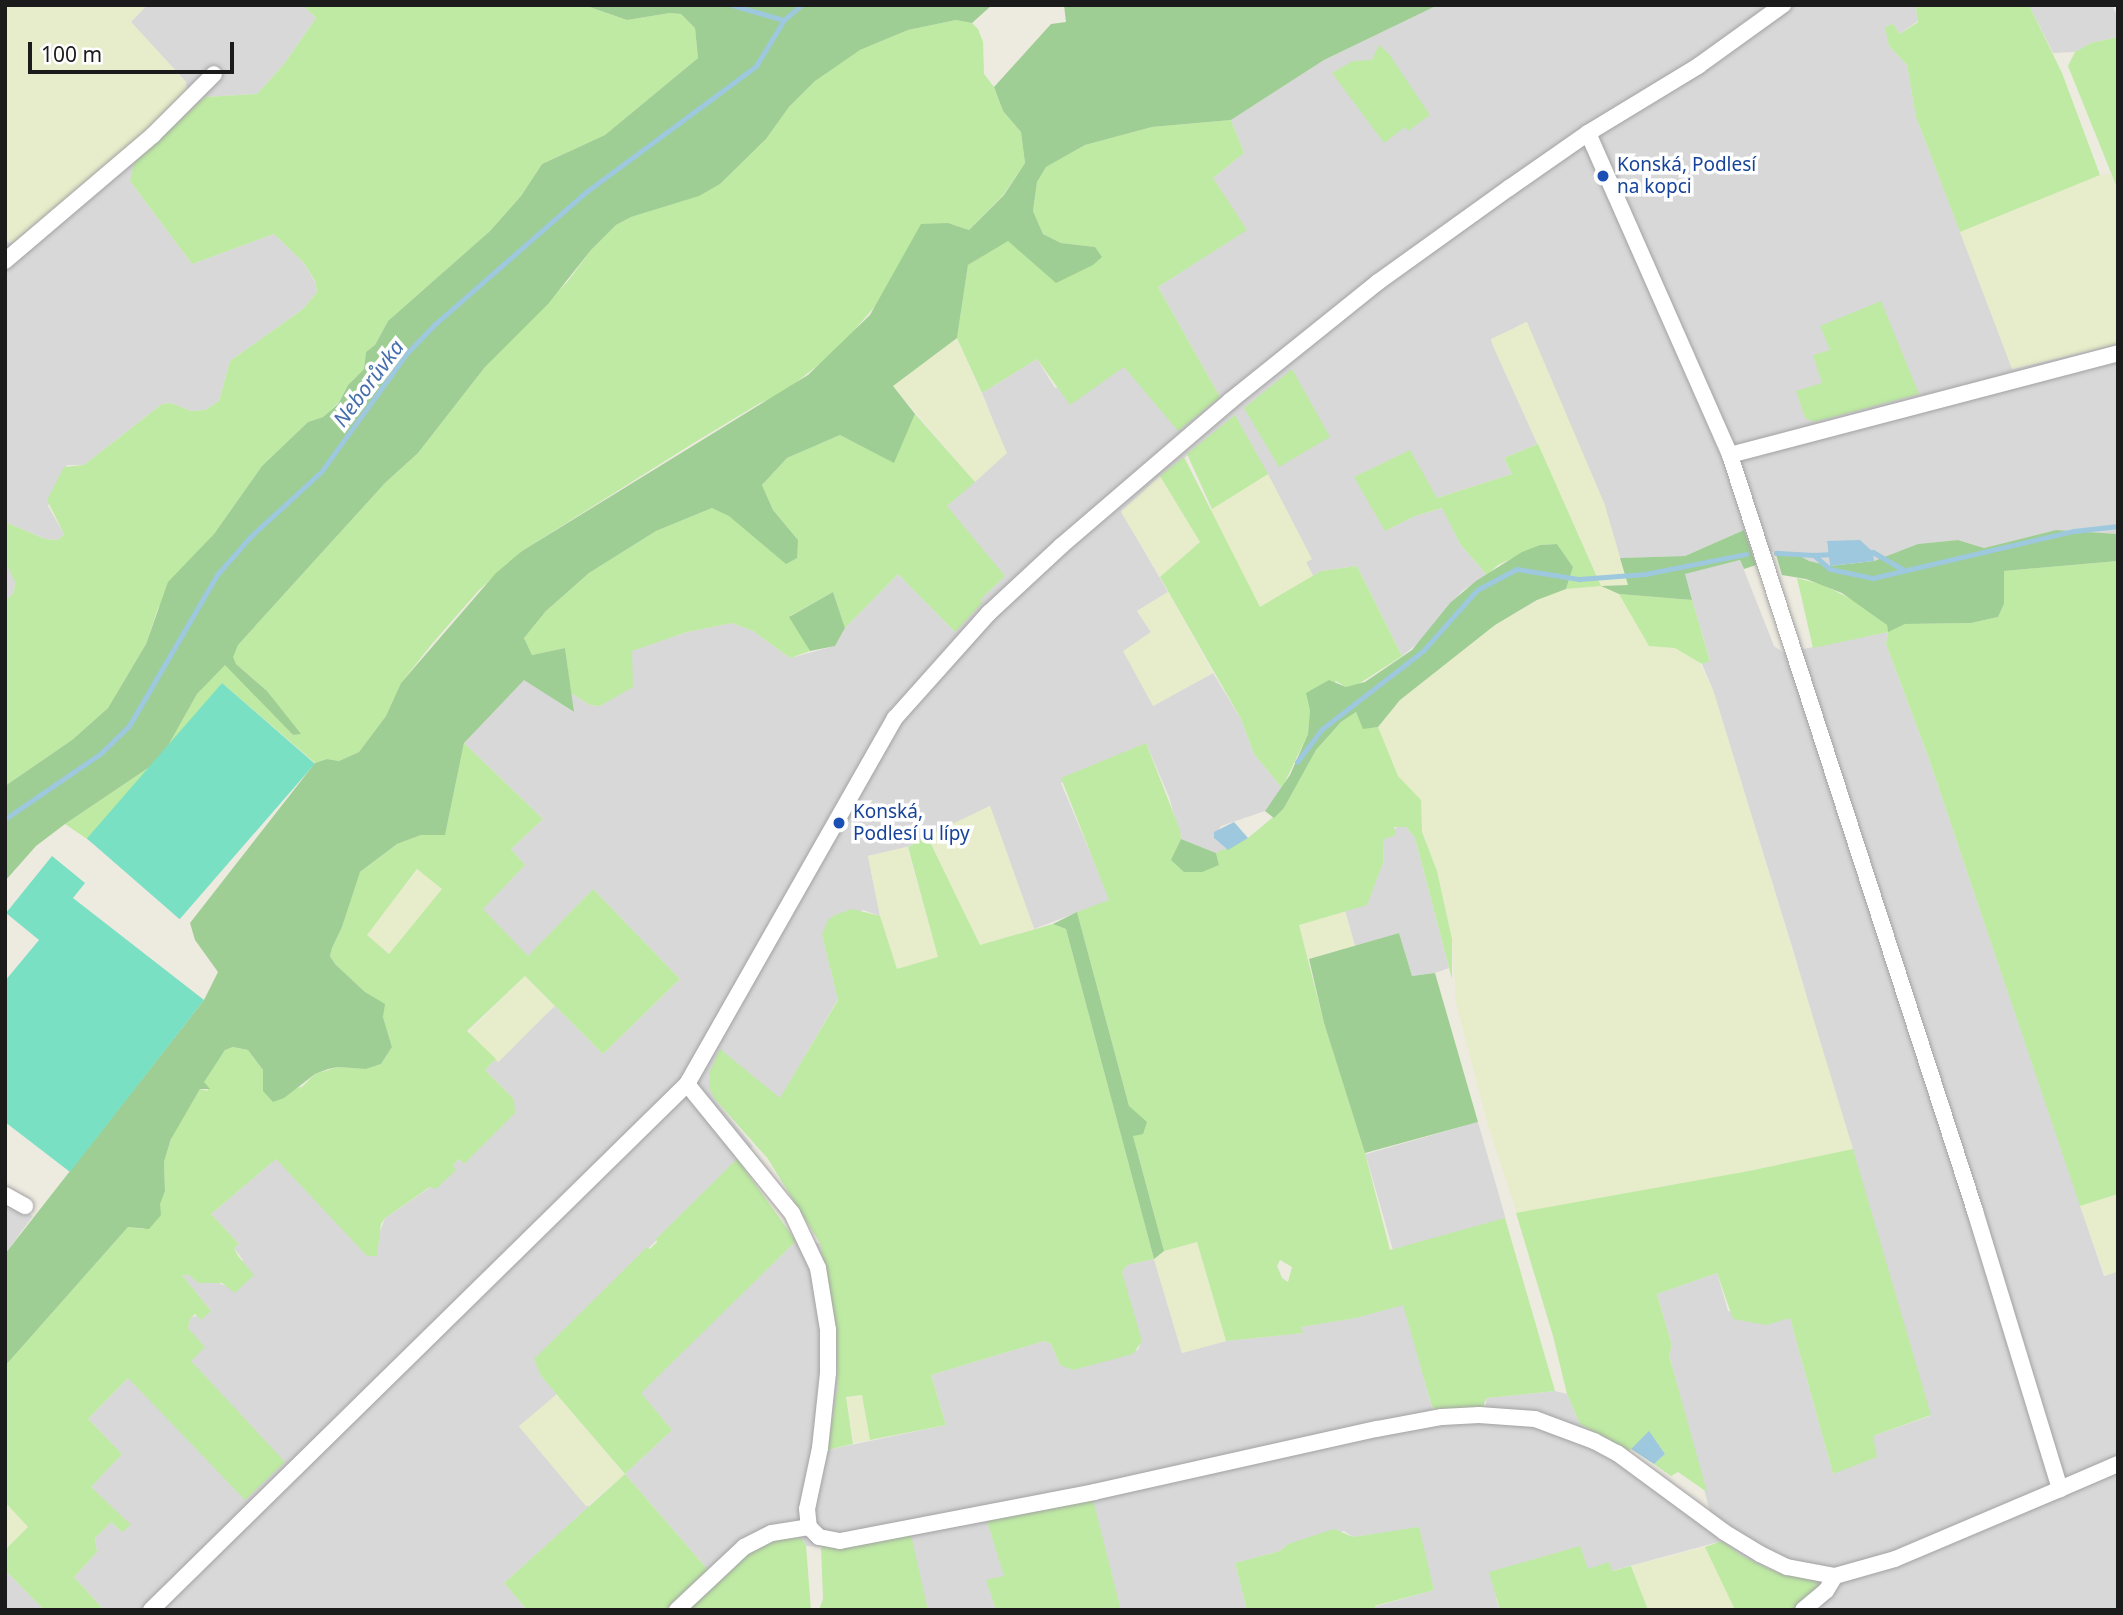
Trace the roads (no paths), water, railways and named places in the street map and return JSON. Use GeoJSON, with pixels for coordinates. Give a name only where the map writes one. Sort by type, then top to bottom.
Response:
{"type":"FeatureCollection","features":[{"type":"Feature","properties":{"kind":"street"},"geometry":{"type":"LineString","coordinates":[[151,1610],[687,1084],[895,718],[989,613],[1061,546],[1230,401],[1378,282],[1588,134],[1698,66],[1783,5]]}},
{"type":"Feature","properties":{"kind":"street"},"geometry":{"type":"LineString","coordinates":[[5,261],[153,135],[214,74]]}},
{"type":"Feature","properties":{"kind":"street"},"geometry":{"type":"LineString","coordinates":[[1588,134],[1730,455],[1975,1211],[2060,1489]]}},
{"type":"Feature","properties":{"kind":"street"},"geometry":{"type":"LineString","coordinates":[[1730,455],[2118,353]]}},
{"type":"Feature","properties":{"kind":"street"},"geometry":{"type":"LineString","coordinates":[[687,1084],[765,1175],[792,1213],[818,1268],[828,1330],[828,1373],[820,1448],[807,1508],[809,1527],[819,1537],[840,1541],[1094,1492],[1442,1417],[1506,1416],[1564,1428],[1617,1452],[1724,1532],[1760,1554],[1787,1567],[1835,1576],[1895,1559],[2118,1464]]}},
{"type":"Feature","properties":{"kind":"street"},"geometry":{"type":"LineString","coordinates":[[5,1195],[25,1206]]}},
{"type":"Feature","properties":{"kind":"street"},"geometry":{"type":"LineString","coordinates":[[677,1610],[744,1547],[772,1532],[809,1527]]}},
{"type":"Feature","properties":{"kind":"street"},"geometry":{"type":"LineString","coordinates":[[1803,1610],[1826,1591],[1835,1576]]}},
{"type":"Feature","properties":{"kind":"water"},"geometry":{"type":"Polygon","coordinates":[[[1860,540],[1873,552],[1874,561],[1830,566],[1827,541],[1860,540]]]}},
{"type":"Feature","properties":{"kind":"water"},"geometry":{"type":"Polygon","coordinates":[[[1234,822],[1248,838],[1228,850],[1214,838],[1214,832],[1234,822]]]}},
{"type":"Feature","properties":{"kind":"water"},"geometry":{"type":"Polygon","coordinates":[[[1649,1431],[1665,1454],[1654,1464],[1631,1449],[1649,1431]]]}},
{"type":"Feature","properties":{"kind":"waterway"},"geometry":{"type":"LineString","coordinates":[[732,5],[784,20]]}},
{"type":"Feature","properties":{"kind":"waterway","name":"Neborůvka"},"geometry":{"type":"LineString","coordinates":[[5,819],[100,754],[129,726],[217,575],[250,537],[321,472],[408,352],[433,326],[586,192],[756,66],[784,20],[801,5]]}},
{"type":"Feature","properties":{"kind":"waterway"},"geometry":{"type":"LineString","coordinates":[[1776,553],[1814,555],[1830,569],[1873,578],[2074,531],[2118,526]]}},
{"type":"Feature","properties":{"kind":"waterway"},"geometry":{"type":"LineString","coordinates":[[1867,553],[1873,552],[1903,569]]}},
{"type":"Feature","properties":{"kind":"waterway"},"geometry":{"type":"LineString","coordinates":[[1297,762],[1322,729],[1423,651],[1477,590],[1517,569],[1579,579],[1645,574],[1746,554]]}},
{"type":"Feature","properties":{"kind":"waterway"},"geometry":{"type":"LineString","coordinates":[[1814,555],[1834,554]]}},
{"type":"Feature","properties":{"kind":"place","name":"Konská, Podlesí na kopci"},"geometry":{"type":"Point","coordinates":[1603,176]}},
{"type":"Feature","properties":{"kind":"place","name":"Konská, Podlesí u lípy"},"geometry":{"type":"Point","coordinates":[839,823]}}]}
